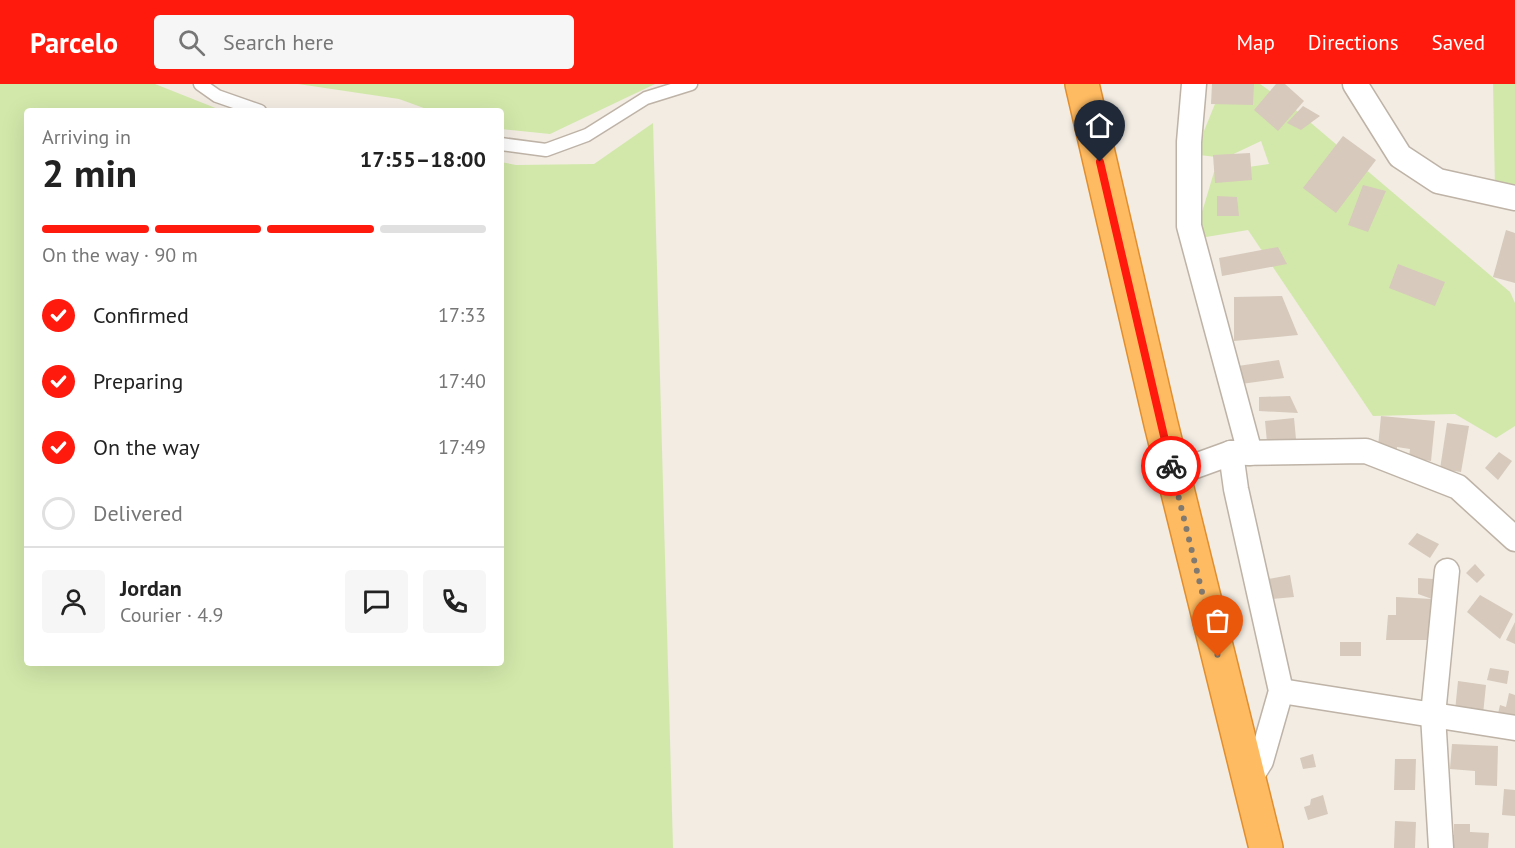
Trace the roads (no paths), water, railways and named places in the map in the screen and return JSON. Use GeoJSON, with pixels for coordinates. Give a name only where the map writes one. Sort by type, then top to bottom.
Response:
{"type":"FeatureCollection","features":[{"type":"Feature","properties":{"kind":"highway"},"geometry":{"type":"LineString","coordinates":[[1082,84],[1173,474],[1266,848]]}},
{"type":"Feature","properties":{"kind":"street"},"geometry":{"type":"LineString","coordinates":[[1194,84],[1189,141],[1189,226],[1240,453],[1236,489],[1281,691],[1261,761],[1250,780]]}},
{"type":"Feature","properties":{"kind":"street"},"geometry":{"type":"LineString","coordinates":[[1354,84],[1400,156],[1438,181],[1515,198]]}},
{"type":"Feature","properties":{"kind":"street"},"geometry":{"type":"LineString","coordinates":[[1173,474],[1240,453],[1366,452],[1458,487],[1515,540]]}},
{"type":"Feature","properties":{"kind":"street"},"geometry":{"type":"LineString","coordinates":[[1441,848],[1433,716],[1447,572]]}},
{"type":"Feature","properties":{"kind":"street"},"geometry":{"type":"LineString","coordinates":[[1281,691],[1515,728]]}},
{"type":"Feature","properties":{"kind":"lane"},"geometry":{"type":"LineString","coordinates":[[200,84],[217,96],[251,108]]}},
{"type":"Feature","properties":{"kind":"lane"},"geometry":{"type":"LineString","coordinates":[[504,144],[546,150],[587,135],[646,98],[691,84]]}}]}
